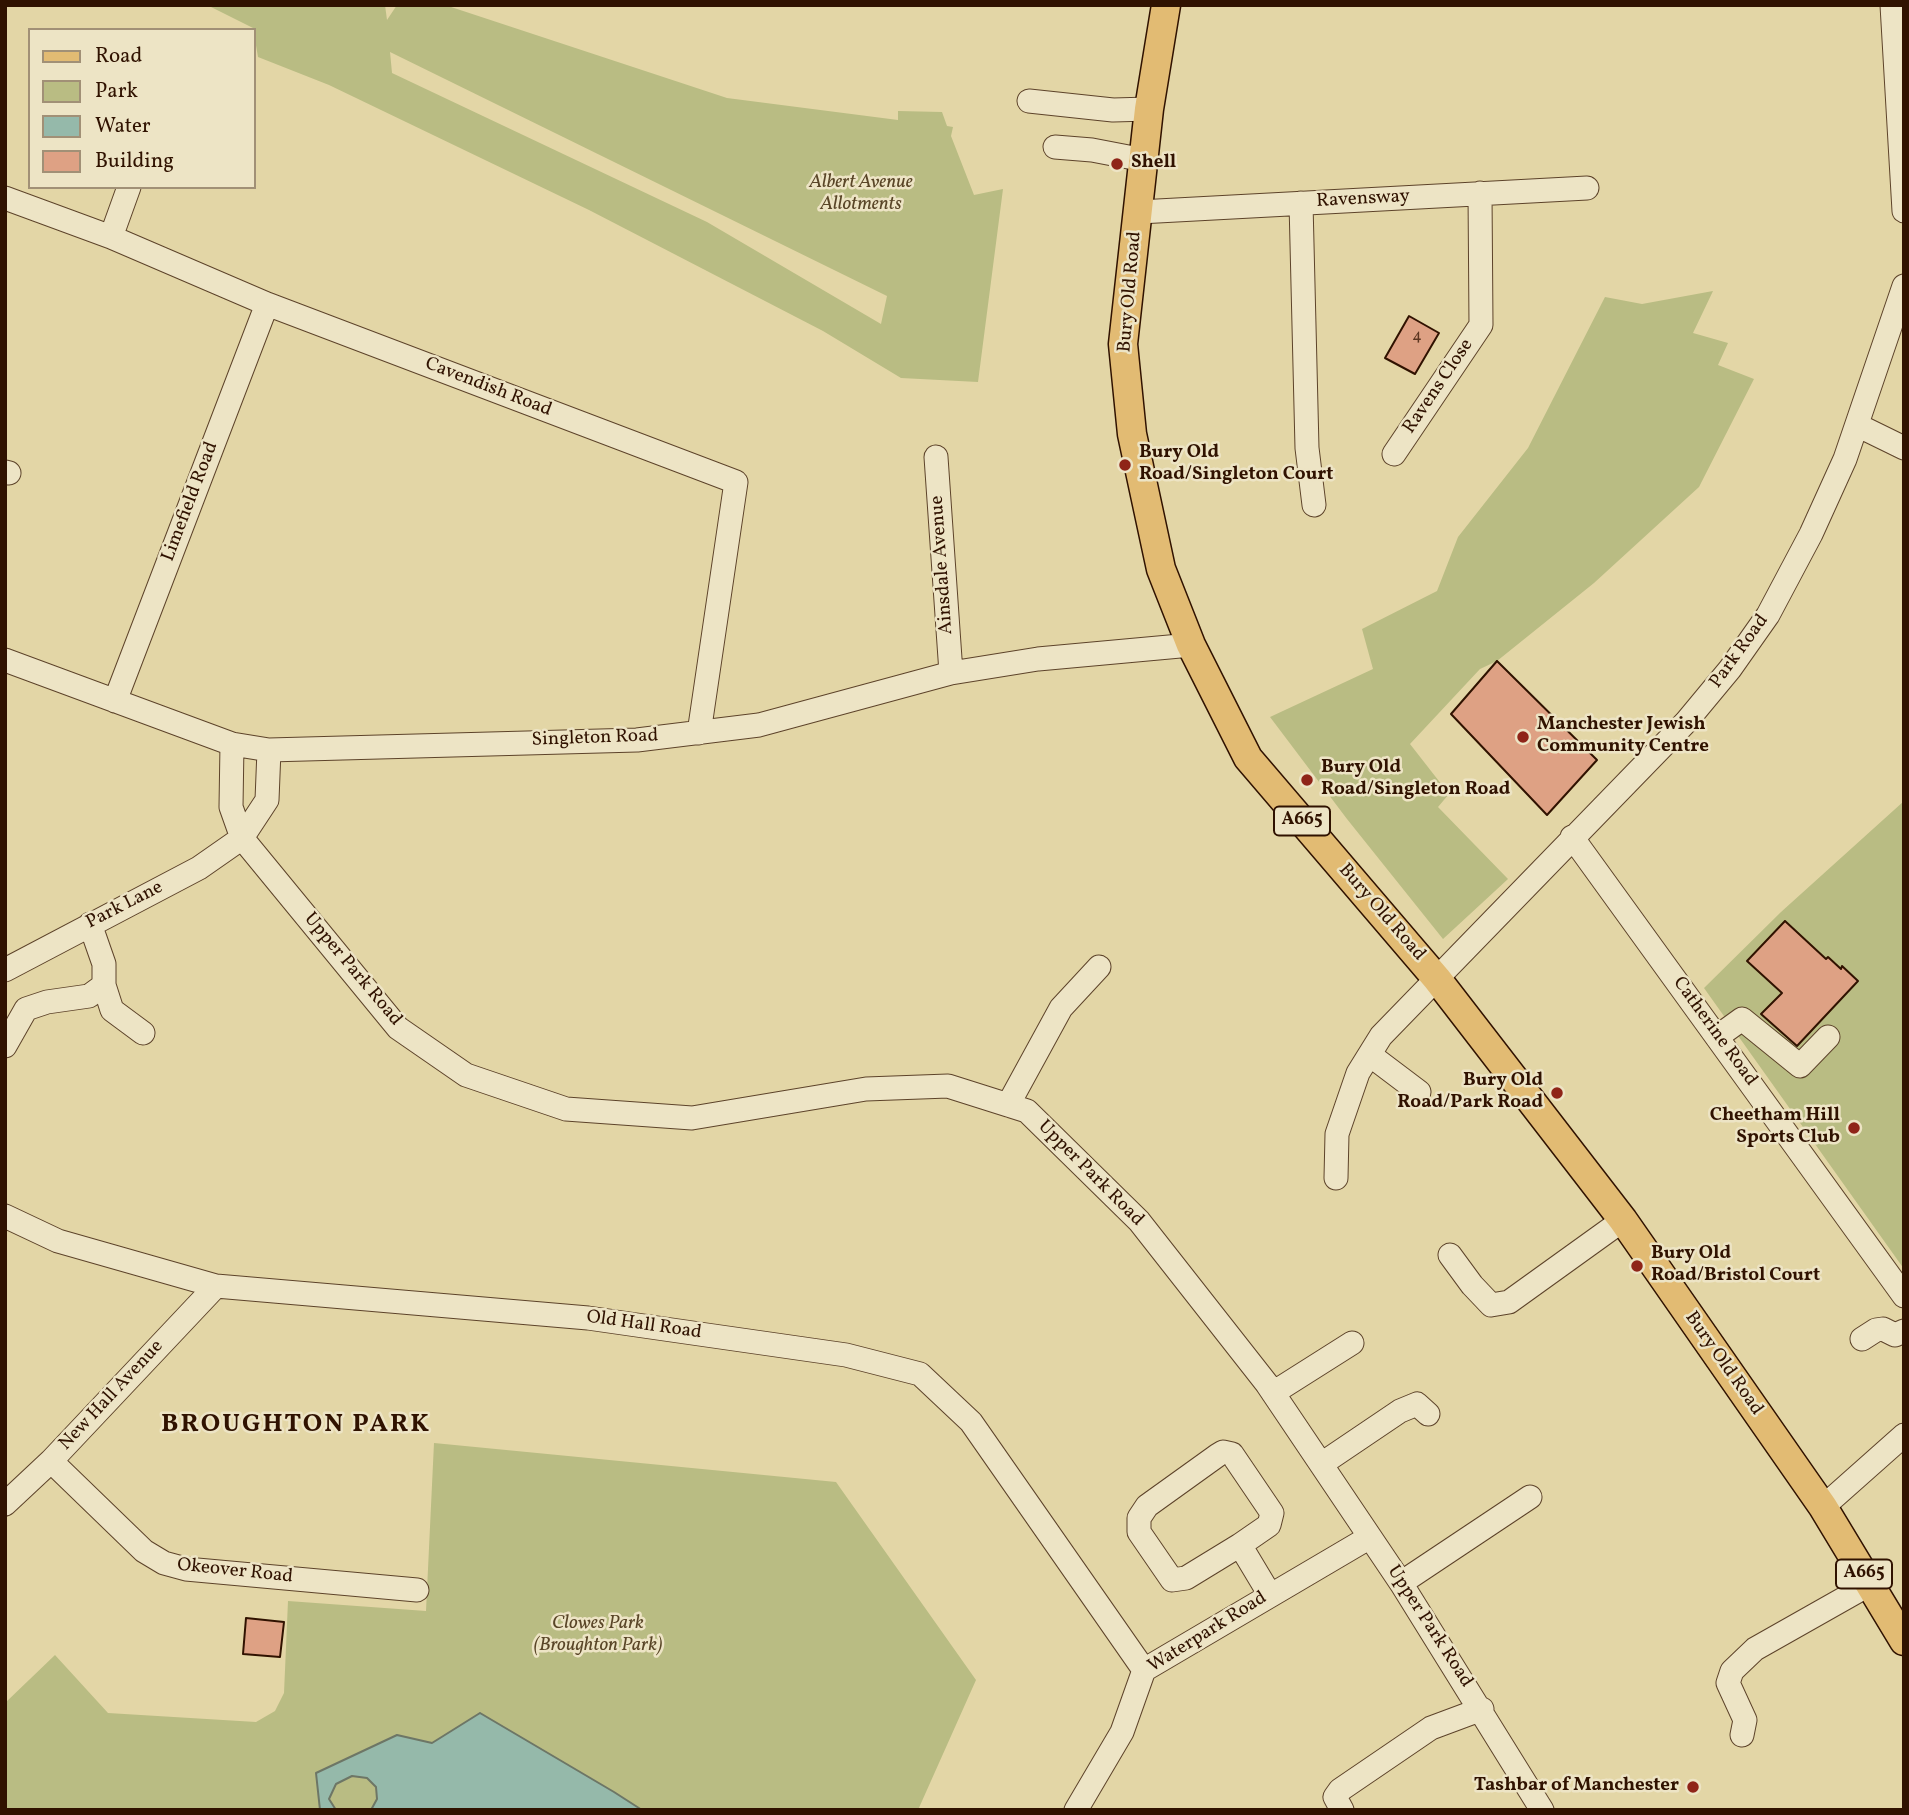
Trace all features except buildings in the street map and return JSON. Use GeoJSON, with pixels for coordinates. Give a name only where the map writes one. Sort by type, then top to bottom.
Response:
{"type":"FeatureCollection","features":[{"type":"Feature","properties":{"kind":"main road","name":"Bury Old Road"},"geometry":{"type":"LineString","coordinates":[[1166,5],[1149,109],[1123,344],[1132,434],[1161,569],[1191,645],[1248,758],[1437,979],[1623,1220],[1823,1507],[1904,1642]]}},
{"type":"Feature","properties":{"kind":"street"},"geometry":{"type":"LineString","coordinates":[[1892,5],[1904,211]]}},
{"type":"Feature","properties":{"kind":"street"},"geometry":{"type":"LineString","coordinates":[[1029,101],[1113,110],[1149,109]]}},
{"type":"Feature","properties":{"kind":"street"},"geometry":{"type":"LineString","coordinates":[[1055,147],[1092,150],[1144,160]]}},
{"type":"Feature","properties":{"kind":"street","name":"Ravensway"},"geometry":{"type":"LineString","coordinates":[[1139,212],[1587,188]]}},
{"type":"Feature","properties":{"kind":"street"},"geometry":{"type":"LineString","coordinates":[[111,237],[129,189]]}},
{"type":"Feature","properties":{"kind":"street","name":"Ravens Close"},"geometry":{"type":"LineString","coordinates":[[1394,454],[1481,325],[1480,193]]}},
{"type":"Feature","properties":{"kind":"street","name":"Cavendish Road"},"geometry":{"type":"LineString","coordinates":[[5,198],[111,237],[267,304],[736,482],[699,733]]}},
{"type":"Feature","properties":{"kind":"street"},"geometry":{"type":"LineString","coordinates":[[1301,203],[1307,448],[1314,505]]}},
{"type":"Feature","properties":{"kind":"street","name":"Park Road"},"geometry":{"type":"LineString","coordinates":[[1336,1178],[1337,1134],[1358,1073],[1381,1037],[1686,722],[1753,637],[1811,534],[1857,425],[1904,286]]}},
{"type":"Feature","properties":{"kind":"street","name":"Limefield Road"},"geometry":{"type":"LineString","coordinates":[[115,701],[267,304]]}},
{"type":"Feature","properties":{"kind":"street"},"geometry":{"type":"LineString","coordinates":[[1857,425],[1904,448]]}},
{"type":"Feature","properties":{"kind":"street","name":"Ainsdale Avenue"},"geometry":{"type":"LineString","coordinates":[[936,457],[951,673]]}},
{"type":"Feature","properties":{"kind":"street","name":"Singleton Road"},"geometry":{"type":"LineString","coordinates":[[5,660],[232,744],[269,750],[637,740],[699,733],[759,725],[951,673],[1038,659],[1191,645]]}},
{"type":"Feature","properties":{"kind":"street","name":"Upper Park Road"},"geometry":{"type":"LineString","coordinates":[[232,744],[231,807],[242,838],[398,1028],[466,1075],[566,1109],[692,1118],[866,1088],[948,1086],[1027,1111],[1139,1222],[1273,1393],[1322,1463],[1482,1709],[1532,1806]]}},
{"type":"Feature","properties":{"kind":"street"},"geometry":{"type":"LineString","coordinates":[[242,838],[267,800],[269,750]]}},
{"type":"Feature","properties":{"kind":"street","name":"Catherine Road"},"geometry":{"type":"LineString","coordinates":[[1572,837],[1904,1296]]}},
{"type":"Feature","properties":{"kind":"street","name":"Park Lane"},"geometry":{"type":"LineString","coordinates":[[5,970],[199,868],[242,838]]}},
{"type":"Feature","properties":{"kind":"street"},"geometry":{"type":"LineString","coordinates":[[90,924],[104,964],[104,985],[112,1010],[143,1033]]}},
{"type":"Feature","properties":{"kind":"street"},"geometry":{"type":"LineString","coordinates":[[1008,1105],[1061,1008],[1098,967]]}},
{"type":"Feature","properties":{"kind":"street"},"geometry":{"type":"LineString","coordinates":[[5,1046],[26,1009],[47,1002],[89,996],[104,985]]}},
{"type":"Feature","properties":{"kind":"street"},"geometry":{"type":"LineString","coordinates":[[1717,1037],[1742,1020],[1800,1066],[1828,1037]]}},
{"type":"Feature","properties":{"kind":"street"},"geometry":{"type":"LineString","coordinates":[[1370,1055],[1419,1092]]}},
{"type":"Feature","properties":{"kind":"street","name":"Old Hall Road"},"geometry":{"type":"LineString","coordinates":[[5,1216],[58,1241],[216,1286],[588,1318],[846,1354],[920,1374],[971,1422],[1144,1670]]}},
{"type":"Feature","properties":{"kind":"street"},"geometry":{"type":"LineString","coordinates":[[1450,1255],[1472,1285],[1492,1305],[1508,1302],[1623,1220]]}},
{"type":"Feature","properties":{"kind":"street","name":"New Hall Avenue"},"geometry":{"type":"LineString","coordinates":[[5,1504],[51,1461],[216,1286]]}},
{"type":"Feature","properties":{"kind":"street"},"geometry":{"type":"LineString","coordinates":[[1862,1339],[1876,1330],[1883,1329],[1895,1335],[1904,1331]]}},
{"type":"Feature","properties":{"kind":"street"},"geometry":{"type":"LineString","coordinates":[[1273,1393],[1352,1343]]}},
{"type":"Feature","properties":{"kind":"street"},"geometry":{"type":"LineString","coordinates":[[1322,1463],[1400,1411],[1417,1404],[1428,1414]]}},
{"type":"Feature","properties":{"kind":"street"},"geometry":{"type":"LineString","coordinates":[[1823,1507],[1904,1434]]}},
{"type":"Feature","properties":{"kind":"street"},"geometry":{"type":"LineString","coordinates":[[1227,1452],[1236,1458],[1272,1516],[1269,1525],[1240,1545],[1186,1578],[1172,1580],[1139,1532],[1139,1518],[1147,1506],[1218,1455],[1227,1452]]}},
{"type":"Feature","properties":{"kind":"street","name":"Okeover Road"},"geometry":{"type":"LineString","coordinates":[[51,1461],[144,1551],[164,1563],[186,1569],[417,1590]]}},
{"type":"Feature","properties":{"kind":"street"},"geometry":{"type":"LineString","coordinates":[[1401,1583],[1530,1497]]}},
{"type":"Feature","properties":{"kind":"street","name":"Waterpark Road"},"geometry":{"type":"LineString","coordinates":[[1076,1810],[1122,1732],[1144,1670],[1370,1537]]}},
{"type":"Feature","properties":{"kind":"street"},"geometry":{"type":"LineString","coordinates":[[1240,1545],[1270,1595]]}},
{"type":"Feature","properties":{"kind":"street"},"geometry":{"type":"LineString","coordinates":[[1742,1735],[1745,1720],[1728,1683],[1732,1671],[1755,1648],[1870,1584]]}},
{"type":"Feature","properties":{"kind":"street"},"geometry":{"type":"LineString","coordinates":[[1342,1810],[1335,1797],[1340,1790],[1431,1728],[1482,1709]]}},
{"type":"Feature","properties":{"kind":"green space","name":"Albert Avenue Allotments"},"geometry":{"type":"Polygon","coordinates":[[[207,5],[385,5],[387,20],[397,5],[445,5],[727,98],[898,120],[898,111],[942,112],[947,126],[953,127],[951,136],[974,195],[1003,189],[978,382],[901,378],[823,331],[589,210],[329,85],[258,57],[256,28],[207,5]],[[390,52],[392,73],[707,222],[881,324],[887,296],[390,52]]]}},
{"type":"Feature","properties":{"kind":"green space"},"geometry":{"type":"Polygon","coordinates":[[[1713,291],[1693,333],[1728,343],[1718,365],[1754,379],[1699,487],[1594,583],[1497,661],[1480,669],[1410,744],[1449,794],[1438,807],[1508,879],[1443,939],[1270,717],[1373,669],[1362,629],[1437,591],[1458,537],[1528,448],[1605,297],[1642,304],[1713,291]]]}},
{"type":"Feature","properties":{"kind":"green space","name":"Cheetham Hill Sports Club"},"geometry":{"type":"Polygon","coordinates":[[[1904,801],[1904,1269],[1704,988],[1781,912],[1904,801]]]}},
{"type":"Feature","properties":{"kind":"green space","name":"Clowes Park (Broughton Park)"},"geometry":{"type":"Polygon","coordinates":[[[434,1443],[836,1482],[976,1680],[918,1810],[5,1810],[5,1703],[55,1655],[108,1713],[256,1722],[275,1711],[284,1693],[288,1601],[426,1611],[434,1443]]]}},
{"type":"Feature","properties":{"kind":"water"},"geometry":{"type":"Polygon","coordinates":[[[480,1713],[642,1810],[371,1810],[377,1799],[376,1787],[367,1778],[352,1776],[336,1784],[329,1799],[336,1810],[320,1810],[316,1773],[397,1735],[432,1743],[480,1713]]]}},
{"type":"Feature","properties":{"kind":"place","name":"Shell"},"geometry":{"type":"Point","coordinates":[1117,164]}},
{"type":"Feature","properties":{"kind":"place","name":"Bury Old Road/Singleton Court"},"geometry":{"type":"Point","coordinates":[1125,465]}},
{"type":"Feature","properties":{"kind":"place","name":"Manchester Jewish Community Centre"},"geometry":{"type":"Point","coordinates":[1523,737]}},
{"type":"Feature","properties":{"kind":"place","name":"Bury Old Road/Singleton Road"},"geometry":{"type":"Point","coordinates":[1307,780]}},
{"type":"Feature","properties":{"kind":"place","name":"Bury Old Road/Park Road"},"geometry":{"type":"Point","coordinates":[1557,1093]}},
{"type":"Feature","properties":{"kind":"place","name":"Cheetham Hill Sports Club"},"geometry":{"type":"Point","coordinates":[1854,1128]}},
{"type":"Feature","properties":{"kind":"place","name":"Bury Old Road/Bristol Court"},"geometry":{"type":"Point","coordinates":[1637,1266]}},
{"type":"Feature","properties":{"kind":"place","name":"Tashbar of Manchester"},"geometry":{"type":"Point","coordinates":[1693,1787]}},
{"type":"Feature","properties":{"kind":"district","name":"BROUGHTON PARK"},"geometry":{"type":"Point","coordinates":[296,1426]}}]}
